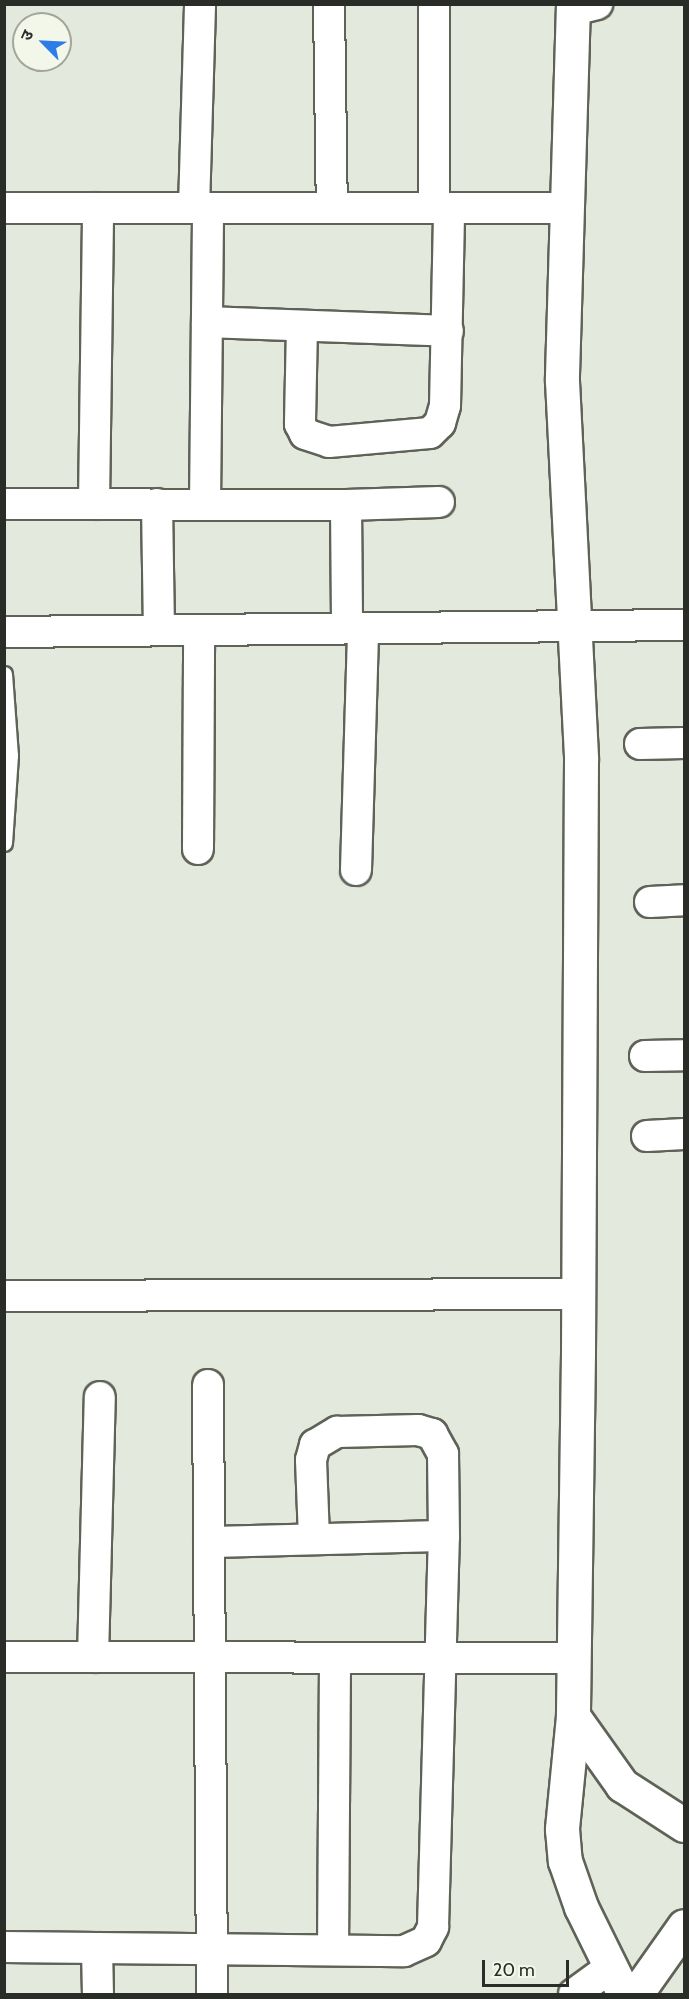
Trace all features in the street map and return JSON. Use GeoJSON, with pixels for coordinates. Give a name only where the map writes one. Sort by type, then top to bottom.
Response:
{"type":"FeatureCollection","features":[{"type":"Feature","properties":{"kind":"street"},"geometry":{"type":"LineString","coordinates":[[200,4],[201,208],[207,322],[205,504]]}},
{"type":"Feature","properties":{"kind":"street"},"geometry":{"type":"LineString","coordinates":[[329,4],[332,208]]}},
{"type":"Feature","properties":{"kind":"street"},"geometry":{"type":"LineString","coordinates":[[302,326],[300,424],[305,434],[330,442],[430,433],[440,423],[445,406],[448,331],[435,4]]}},
{"type":"Feature","properties":{"kind":"street"},"geometry":{"type":"LineString","coordinates":[[574,1995],[617,1981],[581,1907],[565,1861],[562,1829],[573,1716],[581,760],[562,381],[567,208],[581,6]]}},
{"type":"Feature","properties":{"kind":"street"},"geometry":{"type":"LineString","coordinates":[[4,208],[567,208]]}},
{"type":"Feature","properties":{"kind":"street"},"geometry":{"type":"LineString","coordinates":[[94,504],[98,208]]}},
{"type":"Feature","properties":{"kind":"street"},"geometry":{"type":"LineString","coordinates":[[207,322],[448,331]]}},
{"type":"Feature","properties":{"kind":"street"},"geometry":{"type":"LineString","coordinates":[[4,504],[346,505],[439,502]]}},
{"type":"Feature","properties":{"kind":"street"},"geometry":{"type":"LineString","coordinates":[[157,504],[159,630]]}},
{"type":"Feature","properties":{"kind":"street"},"geometry":{"type":"LineString","coordinates":[[346,505],[355,628],[356,870]]}},
{"type":"Feature","properties":{"kind":"street"},"geometry":{"type":"LineString","coordinates":[[4,632],[684,625]]}},
{"type":"Feature","properties":{"kind":"street"},"geometry":{"type":"LineString","coordinates":[[198,849],[199,630]]}},
{"type":"Feature","properties":{"kind":"street"},"geometry":{"type":"LineString","coordinates":[[640,744],[684,743]]}},
{"type":"Feature","properties":{"kind":"street"},"geometry":{"type":"LineString","coordinates":[[650,902],[684,900]]}},
{"type":"Feature","properties":{"kind":"street"},"geometry":{"type":"LineString","coordinates":[[645,1056],[684,1055]]}},
{"type":"Feature","properties":{"kind":"street"},"geometry":{"type":"LineString","coordinates":[[647,1136],[684,1134]]}},
{"type":"Feature","properties":{"kind":"street"},"geometry":{"type":"LineString","coordinates":[[4,1296],[578,1294]]}},
{"type":"Feature","properties":{"kind":"street"},"geometry":{"type":"LineString","coordinates":[[208,1385],[212,1995]]}},
{"type":"Feature","properties":{"kind":"street"},"geometry":{"type":"LineString","coordinates":[[93,1657],[100,1397]]}},
{"type":"Feature","properties":{"kind":"street"},"geometry":{"type":"LineString","coordinates":[[4,1947],[414,1949],[426,1941],[433,1927],[444,1536],[439,1442],[432,1434],[407,1430],[337,1432],[315,1445],[311,1460],[314,1538]]}},
{"type":"Feature","properties":{"kind":"street"},"geometry":{"type":"LineString","coordinates":[[209,1542],[444,1536]]}},
{"type":"Feature","properties":{"kind":"street"},"geometry":{"type":"LineString","coordinates":[[4,1657],[574,1658]]}},
{"type":"Feature","properties":{"kind":"street"},"geometry":{"type":"LineString","coordinates":[[333,1950],[335,1658]]}},
{"type":"Feature","properties":{"kind":"street"},"geometry":{"type":"LineString","coordinates":[[573,1716],[622,1785],[684,1825]]}},
{"type":"Feature","properties":{"kind":"street"},"geometry":{"type":"LineString","coordinates":[[636,1995],[684,1926]]}},
{"type":"Feature","properties":{"kind":"street"},"geometry":{"type":"LineString","coordinates":[[97,1948],[98,1995]]}},
{"type":"Feature","properties":{"kind":"lane"},"geometry":{"type":"LineString","coordinates":[[4,674],[10,756],[4,843]]}}]}
